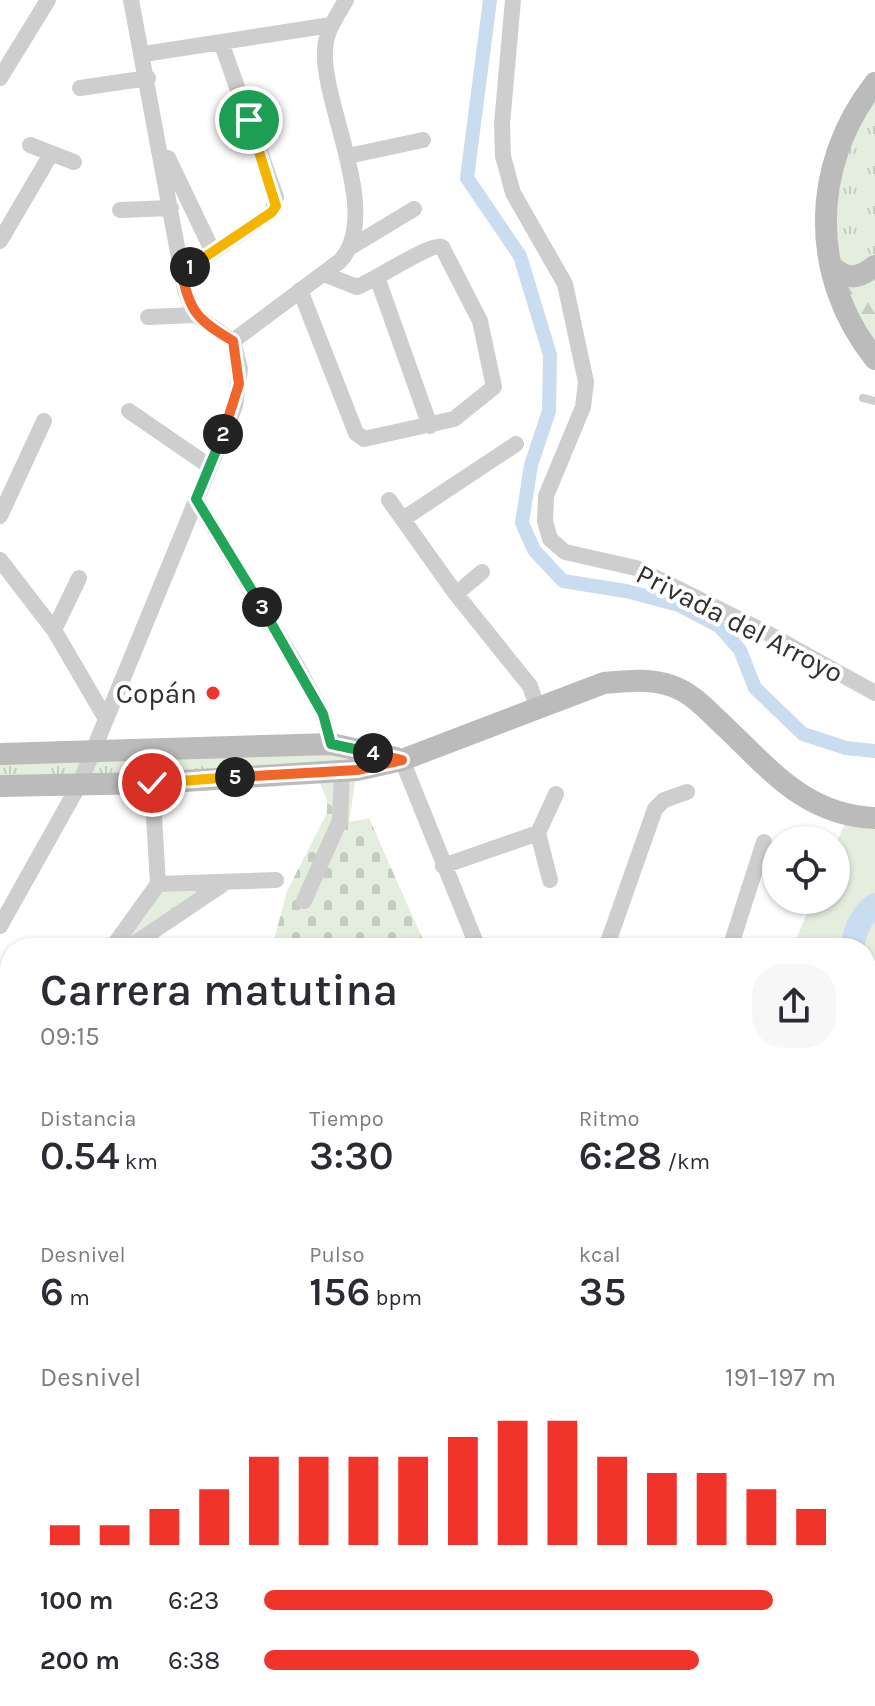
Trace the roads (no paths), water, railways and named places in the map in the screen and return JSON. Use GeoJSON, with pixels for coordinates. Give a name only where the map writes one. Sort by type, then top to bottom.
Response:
{"type":"FeatureCollection","features":[{"type":"Feature","properties":{"kind":"main road"},"geometry":{"type":"LineString","coordinates":[[875,83],[834,159],[824,233],[832,267],[859,339],[875,359]]}},
{"type":"Feature","properties":{"kind":"main road"},"geometry":{"type":"LineString","coordinates":[[832,267],[843,276],[854,278],[875,266]]}},
{"type":"Feature","properties":{"kind":"main road"},"geometry":{"type":"LineString","coordinates":[[0,786],[152,783],[342,771],[402,760],[604,683],[640,680],[672,686],[695,698],[794,792],[839,814],[875,818]]}},
{"type":"Feature","properties":{"kind":"main road"},"geometry":{"type":"LineString","coordinates":[[0,754],[94,748],[331,744],[402,760]]}},
{"type":"Feature","properties":{"kind":"street"},"geometry":{"type":"LineString","coordinates":[[0,78],[48,0]]}},
{"type":"Feature","properties":{"kind":"street"},"geometry":{"type":"LineString","coordinates":[[131,0],[144,54],[182,273],[195,315]]}},
{"type":"Feature","properties":{"kind":"street"},"geometry":{"type":"LineString","coordinates":[[346,0],[331,25],[325,51],[348,156],[354,221],[351,247]]}},
{"type":"Feature","properties":{"kind":"street","name":"Privada del Arroyo"},"geometry":{"type":"LineString","coordinates":[[513,0],[502,124],[503,156],[513,193],[565,284],[586,382],[583,407],[546,496],[545,521],[550,539],[565,552],[636,568],[767,633],[875,693]]}},
{"type":"Feature","properties":{"kind":"street"},"geometry":{"type":"LineString","coordinates":[[144,54],[331,25]]}},
{"type":"Feature","properties":{"kind":"street"},"geometry":{"type":"LineString","coordinates":[[182,273],[276,206],[276,197],[221,42]]}},
{"type":"Feature","properties":{"kind":"street"},"geometry":{"type":"LineString","coordinates":[[80,88],[148,78]]}},
{"type":"Feature","properties":{"kind":"street"},"geometry":{"type":"LineString","coordinates":[[159,139],[213,252]]}},
{"type":"Feature","properties":{"kind":"street"},"geometry":{"type":"LineString","coordinates":[[348,156],[423,140]]}},
{"type":"Feature","properties":{"kind":"street"},"geometry":{"type":"LineString","coordinates":[[30,145],[74,162]]}},
{"type":"Feature","properties":{"kind":"street"},"geometry":{"type":"LineString","coordinates":[[0,241],[51,154]]}},
{"type":"Feature","properties":{"kind":"street"},"geometry":{"type":"LineString","coordinates":[[120,210],[171,208]]}},
{"type":"Feature","properties":{"kind":"street"},"geometry":{"type":"LineString","coordinates":[[233,341],[324,274],[351,247],[414,209]]}},
{"type":"Feature","properties":{"kind":"street"},"geometry":{"type":"LineString","coordinates":[[300,290],[356,433],[364,439],[373,440],[454,419],[494,387],[480,321],[442,247],[431,246],[378,280],[357,287],[324,274]]}},
{"type":"Feature","properties":{"kind":"street"},"geometry":{"type":"LineString","coordinates":[[378,280],[430,426]]}},
{"type":"Feature","properties":{"kind":"street"},"geometry":{"type":"LineString","coordinates":[[0,926],[79,785],[235,406],[239,384],[233,341],[195,315],[148,317]]}},
{"type":"Feature","properties":{"kind":"street"},"geometry":{"type":"LineString","coordinates":[[129,411],[209,466]]}},
{"type":"Feature","properties":{"kind":"street"},"geometry":{"type":"LineString","coordinates":[[0,516],[44,421]]}},
{"type":"Feature","properties":{"kind":"street"},"geometry":{"type":"LineString","coordinates":[[403,519],[516,444]]}},
{"type":"Feature","properties":{"kind":"street"},"geometry":{"type":"LineString","coordinates":[[196,499],[297,666],[323,714],[331,744]]}},
{"type":"Feature","properties":{"kind":"street"},"geometry":{"type":"LineString","coordinates":[[389,500],[456,594],[530,686],[537,707]]}},
{"type":"Feature","properties":{"kind":"street"},"geometry":{"type":"LineString","coordinates":[[0,560],[57,624],[106,719]]}},
{"type":"Feature","properties":{"kind":"street"},"geometry":{"type":"LineString","coordinates":[[456,594],[482,572]]}},
{"type":"Feature","properties":{"kind":"street"},"geometry":{"type":"LineString","coordinates":[[57,624],[79,578]]}},
{"type":"Feature","properties":{"kind":"street"},"geometry":{"type":"LineString","coordinates":[[402,760],[474,938]]}},
{"type":"Feature","properties":{"kind":"street"},"geometry":{"type":"LineString","coordinates":[[304,901],[340,820],[342,771]]}},
{"type":"Feature","properties":{"kind":"street"},"geometry":{"type":"LineString","coordinates":[[119,938],[158,884],[152,783]]}},
{"type":"Feature","properties":{"kind":"street"},"geometry":{"type":"LineString","coordinates":[[610,938],[655,809],[664,800],[687,792]]}},
{"type":"Feature","properties":{"kind":"street"},"geometry":{"type":"LineString","coordinates":[[550,880],[538,833],[556,794]]}},
{"type":"Feature","properties":{"kind":"street"},"geometry":{"type":"LineString","coordinates":[[443,866],[538,833]]}},
{"type":"Feature","properties":{"kind":"street"},"geometry":{"type":"LineString","coordinates":[[733,938],[762,848]]}},
{"type":"Feature","properties":{"kind":"street"},"geometry":{"type":"LineString","coordinates":[[158,884],[276,880]]}},
{"type":"Feature","properties":{"kind":"street"},"geometry":{"type":"LineString","coordinates":[[143,938],[224,883]]}},
{"type":"Feature","properties":{"kind":"lane"},"geometry":{"type":"LineString","coordinates":[[863,398],[875,401]]}},
{"type":"Feature","properties":{"kind":"waterway"},"geometry":{"type":"LineString","coordinates":[[490,0],[467,178],[520,256],[550,355],[549,411],[531,465],[522,523],[534,550],[563,581],[626,591],[679,605],[719,626],[740,650],[755,688],[803,734],[846,748],[875,751]]}},
{"type":"Feature","properties":{"kind":"waterway"},"geometry":{"type":"LineString","coordinates":[[854,938],[866,913],[875,905]]}},
{"type":"Feature","properties":{"kind":"place","name":"Copán"},"geometry":{"type":"Point","coordinates":[213,693]}}]}
